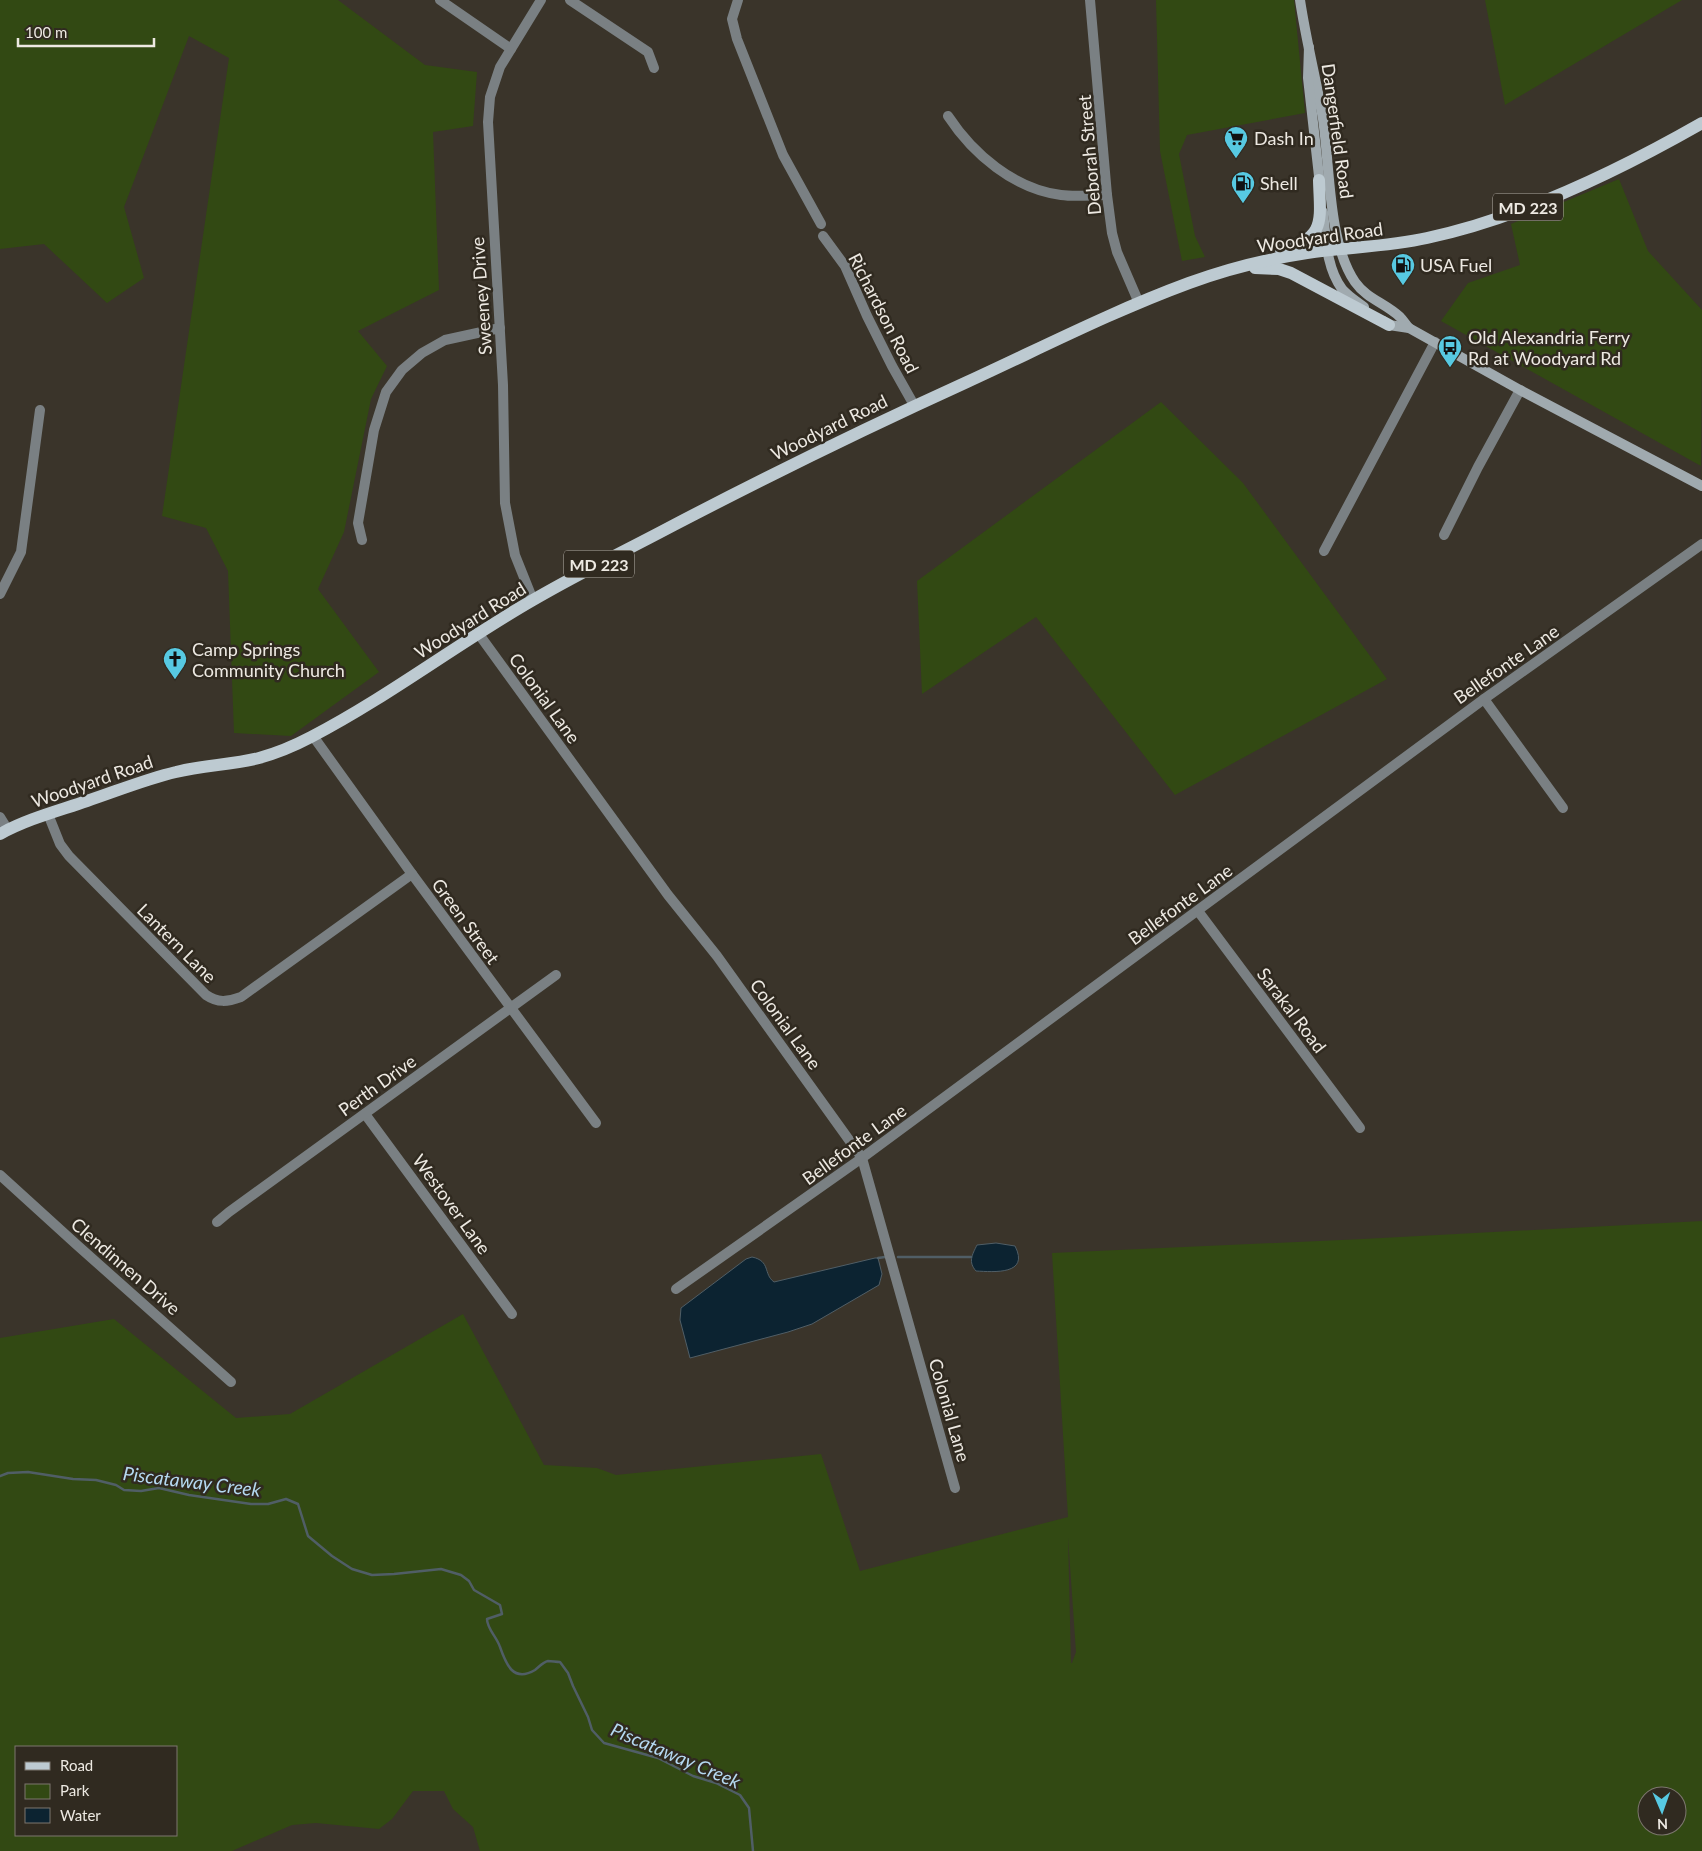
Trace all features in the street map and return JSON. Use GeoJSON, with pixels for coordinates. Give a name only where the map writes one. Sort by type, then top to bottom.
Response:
{"type":"FeatureCollection","features":[{"type":"Feature","properties":{"kind":"main road","name":"Dangerfield Road"},"geometry":{"type":"LineString","coordinates":[[1300,0],[1319,95],[1333,210],[1340,250],[1354,280],[1360,288],[1376,302],[1400,316],[1409,328]]}},
{"type":"Feature","properties":{"kind":"main road","name":"Dangerfield Road"},"geometry":{"type":"LineString","coordinates":[[1309,47],[1308,78],[1327,251],[1332,268],[1343,289],[1389,325]]}},
{"type":"Feature","properties":{"kind":"main road","name":"Woodyard Road"},"geometry":{"type":"LineString","coordinates":[[4,832],[48,814],[163,776],[197,768],[256,759],[313,736],[413,676],[533,600],[599,564],[768,476],[914,405],[1139,303],[1189,283],[1277,258],[1397,244],[1429,238],[1505,215],[1538,203],[1603,174],[1702,123]]}},
{"type":"Feature","properties":{"kind":"main road"},"geometry":{"type":"LineString","coordinates":[[1235,269],[1303,243],[1310,237],[1318,224],[1320,215],[1319,180]]}},
{"type":"Feature","properties":{"kind":"main road"},"geometry":{"type":"LineString","coordinates":[[1235,269],[1279,269],[1291,273],[1389,325],[1409,328],[1520,390],[1702,486]]}},
{"type":"Feature","properties":{"kind":"street"},"geometry":{"type":"LineString","coordinates":[[440,0],[510,49]]}},
{"type":"Feature","properties":{"kind":"street","name":"Sweeney Drive"},"geometry":{"type":"LineString","coordinates":[[533,600],[515,555],[505,503],[503,385],[488,122],[490,97],[500,66],[541,0]]}},
{"type":"Feature","properties":{"kind":"street"},"geometry":{"type":"LineString","coordinates":[[570,0],[648,52],[654,68]]}},
{"type":"Feature","properties":{"kind":"street"},"geometry":{"type":"LineString","coordinates":[[738,0],[732,19],[737,39],[784,155],[821,224]]}},
{"type":"Feature","properties":{"kind":"street","name":"Deborah Street"},"geometry":{"type":"LineString","coordinates":[[1090,0],[1107,195],[1115,245],[1139,303]]}},
{"type":"Feature","properties":{"kind":"street"},"geometry":{"type":"LineString","coordinates":[[948,116],[960,135],[980,154],[994,166],[1021,183],[1060,195],[1107,195]]}},
{"type":"Feature","properties":{"kind":"street","name":"Richardson Road"},"geometry":{"type":"LineString","coordinates":[[823,236],[845,266],[867,316],[914,405]]}},
{"type":"Feature","properties":{"kind":"street"},"geometry":{"type":"LineString","coordinates":[[362,540],[358,523],[374,430],[386,392],[402,370],[422,353],[446,340],[500,328]]}},
{"type":"Feature","properties":{"kind":"street"},"geometry":{"type":"LineString","coordinates":[[1324,551],[1435,342]]}},
{"type":"Feature","properties":{"kind":"street"},"geometry":{"type":"LineString","coordinates":[[1444,536],[1478,467],[1520,390]]}},
{"type":"Feature","properties":{"kind":"street"},"geometry":{"type":"LineString","coordinates":[[0,594],[20,552],[40,410]]}},
{"type":"Feature","properties":{"kind":"street","name":"Bellefonte Lane"},"geometry":{"type":"LineString","coordinates":[[676,1289],[862,1158],[1484,699],[1702,544]]}},
{"type":"Feature","properties":{"kind":"street","name":"Colonial Lane"},"geometry":{"type":"LineString","coordinates":[[478,634],[668,896],[717,956],[862,1158],[954,1488]]}},
{"type":"Feature","properties":{"kind":"street"},"geometry":{"type":"LineString","coordinates":[[1484,699],[1563,808]]}},
{"type":"Feature","properties":{"kind":"street","name":"Green Street"},"geometry":{"type":"LineString","coordinates":[[313,736],[412,874],[596,1123]]}},
{"type":"Feature","properties":{"kind":"street","name":"Lantern Lane"},"geometry":{"type":"LineString","coordinates":[[48,814],[60,844],[69,856],[206,995],[218,1001],[241,997],[412,874]]}},
{"type":"Feature","properties":{"kind":"street"},"geometry":{"type":"LineString","coordinates":[[0,817],[4,832]]}},
{"type":"Feature","properties":{"kind":"street","name":"Sarakal Road"},"geometry":{"type":"LineString","coordinates":[[1198,910],[1360,1128]]}},
{"type":"Feature","properties":{"kind":"street","name":"Perth Drive"},"geometry":{"type":"LineString","coordinates":[[217,1222],[556,975]]}},
{"type":"Feature","properties":{"kind":"street","name":"Westover Lane"},"geometry":{"type":"LineString","coordinates":[[365,1114],[512,1314]]}},
{"type":"Feature","properties":{"kind":"street","name":"Clendinnen Drive"},"geometry":{"type":"LineString","coordinates":[[0,1175],[231,1382]]}},
{"type":"Feature","properties":{"kind":"green space"},"geometry":{"type":"Polygon","coordinates":[[[0,0],[338,0],[425,65],[477,72],[473,126],[433,132],[439,290],[358,331],[387,366],[371,399],[344,532],[318,589],[379,672],[291,736],[234,733],[228,571],[206,528],[162,516],[229,58],[189,36],[124,207],[144,278],[107,303],[44,244],[0,249],[0,0]]]}},
{"type":"Feature","properties":{"kind":"green space"},"geometry":{"type":"Polygon","coordinates":[[[1156,0],[1294,0],[1305,113],[1187,135],[1179,154],[1195,236],[1205,257],[1182,261],[1160,151],[1156,0]]]}},
{"type":"Feature","properties":{"kind":"green space"},"geometry":{"type":"Polygon","coordinates":[[[1485,0],[1682,0],[1505,105],[1485,0]]]}},
{"type":"Feature","properties":{"kind":"green space"},"geometry":{"type":"Polygon","coordinates":[[[1619,179],[1648,251],[1702,310],[1701,466],[1441,321],[1468,283],[1520,265],[1511,224],[1619,179]]]}},
{"type":"Feature","properties":{"kind":"green space"},"geometry":{"type":"Polygon","coordinates":[[[1161,402],[1243,483],[1387,679],[1175,795],[1036,617],[922,694],[917,581],[1161,402]]]}},
{"type":"Feature","properties":{"kind":"green space"},"geometry":{"type":"Polygon","coordinates":[[[1702,1221],[1702,1851],[480,1851],[473,1827],[453,1809],[444,1791],[413,1791],[392,1819],[379,1829],[316,1823],[292,1825],[232,1851],[0,1851],[0,1338],[114,1319],[236,1418],[290,1414],[463,1314],[544,1465],[597,1468],[616,1475],[821,1454],[860,1571],[1068,1517],[1052,1253],[1702,1221]],[[1068,1537],[1071,1663],[1076,1652],[1068,1537]]]}},
{"type":"Feature","properties":{"kind":"water"},"geometry":{"type":"Polygon","coordinates":[[[996,1243],[1015,1246],[1018,1262],[1008,1270],[976,1271],[971,1261],[977,1245],[996,1243]]]}},
{"type":"Feature","properties":{"kind":"water"},"geometry":{"type":"Polygon","coordinates":[[[752,1257],[762,1261],[774,1282],[875,1258],[878,1258],[882,1274],[879,1285],[812,1324],[690,1358],[680,1320],[681,1308],[746,1259],[752,1257]]]}},
{"type":"Feature","properties":{"kind":"waterway"},"geometry":{"type":"LineString","coordinates":[[878,1258],[885,1257]]}},
{"type":"Feature","properties":{"kind":"waterway"},"geometry":{"type":"LineString","coordinates":[[898,1257],[971,1257]]}},
{"type":"Feature","properties":{"kind":"waterway","name":"Piscataway Creek"},"geometry":{"type":"LineString","coordinates":[[0,1476],[8,1473],[28,1472],[73,1479],[96,1480],[116,1485],[124,1490],[141,1491],[159,1488],[189,1495],[251,1504],[268,1504],[286,1499],[298,1504],[308,1536],[332,1556],[352,1569],[372,1575],[441,1569],[461,1575],[469,1581],[474,1590],[500,1605],[502,1614],[487,1619],[487,1623],[512,1670],[521,1674],[535,1670],[546,1662],[560,1662],[568,1673],[592,1730],[604,1743],[658,1758],[693,1776],[716,1783],[740,1795],[749,1808],[753,1851]]}},
{"type":"Feature","properties":{"kind":"place","name":"Dash In"},"geometry":{"type":"Point","coordinates":[1236,159]}},
{"type":"Feature","properties":{"kind":"place","name":"Shell"},"geometry":{"type":"Point","coordinates":[1243,204]}},
{"type":"Feature","properties":{"kind":"place","name":"USA Fuel"},"geometry":{"type":"Point","coordinates":[1403,286]}},
{"type":"Feature","properties":{"kind":"place","name":"Old Alexandria Ferry Rd at Woodyard Rd"},"geometry":{"type":"Point","coordinates":[1450,368]}},
{"type":"Feature","properties":{"kind":"place","name":"Camp Springs Community Church"},"geometry":{"type":"Point","coordinates":[175,680]}}]}
